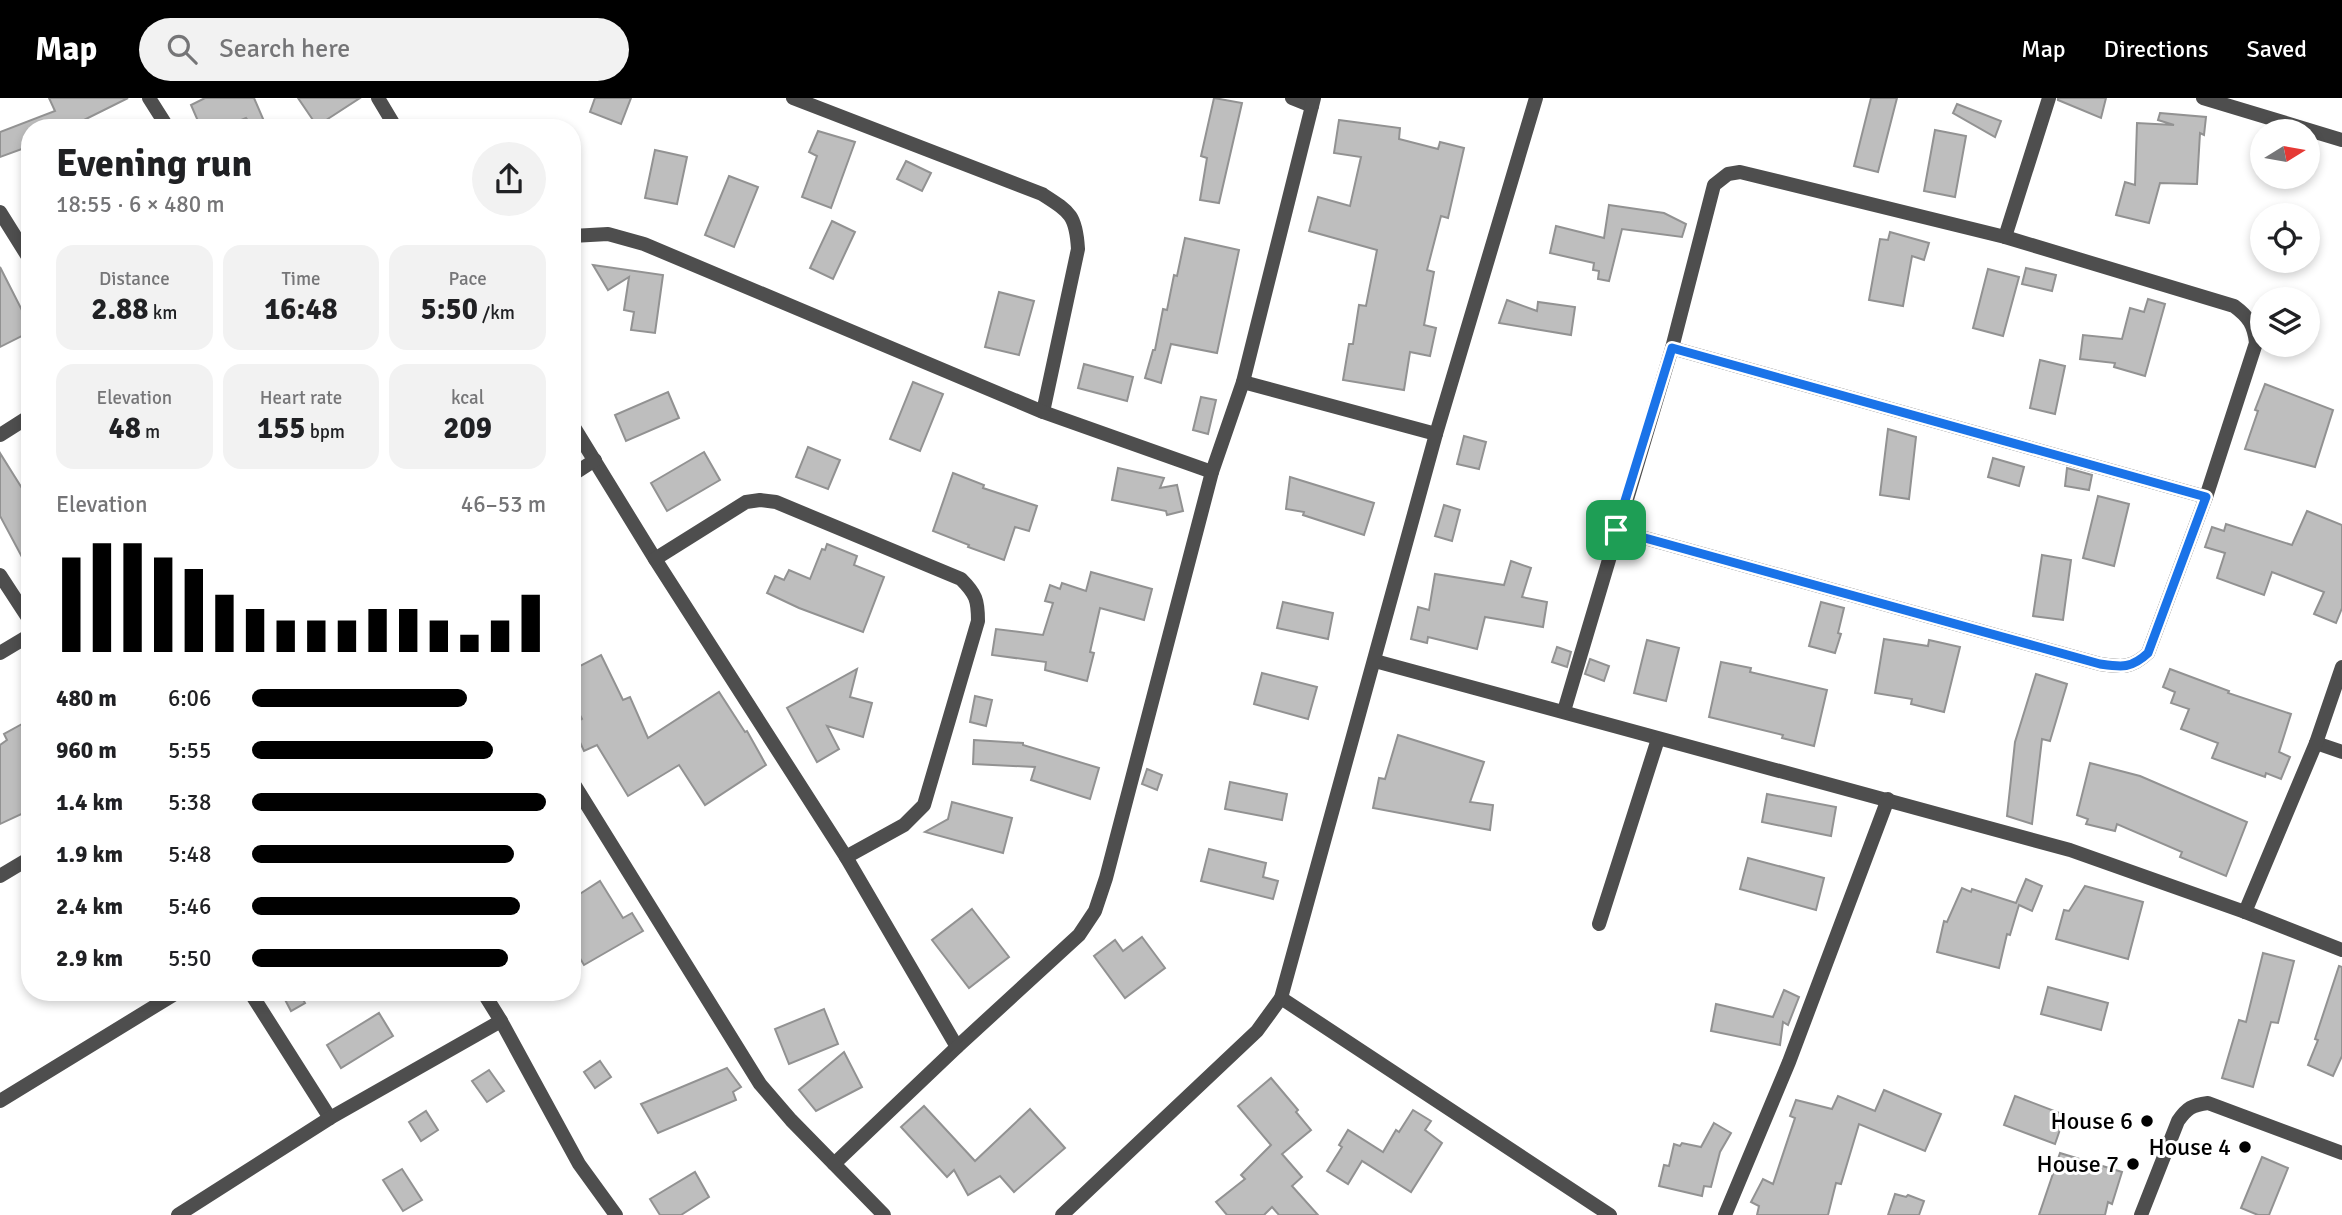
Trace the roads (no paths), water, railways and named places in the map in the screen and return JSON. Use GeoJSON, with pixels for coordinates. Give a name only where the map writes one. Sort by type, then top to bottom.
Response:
{"type":"FeatureCollection","features":[{"type":"Feature","properties":{"kind":"street"},"geometry":{"type":"LineString","coordinates":[[149,98],[162,119]]}},
{"type":"Feature","properties":{"kind":"street"},"geometry":{"type":"LineString","coordinates":[[379,98],[391,119]]}},
{"type":"Feature","properties":{"kind":"street"},"geometry":{"type":"LineString","coordinates":[[793,98],[822,103],[1042,194],[1064,208],[1076,226],[1077,249],[1043,412]]}},
{"type":"Feature","properties":{"kind":"street"},"geometry":{"type":"LineString","coordinates":[[834,1164],[1079,935],[1095,911],[1106,878],[1212,472],[1243,382],[1313,102],[1293,98]]}},
{"type":"Feature","properties":{"kind":"street"},"geometry":{"type":"LineString","coordinates":[[1062,1215],[1257,1031],[1281,998],[1436,434],[1536,98]]}},
{"type":"Feature","properties":{"kind":"street"},"geometry":{"type":"LineString","coordinates":[[2005,237],[2049,98]]}},
{"type":"Feature","properties":{"kind":"street"},"geometry":{"type":"LineString","coordinates":[[2203,98],[2342,140]]}},
{"type":"Feature","properties":{"kind":"street"},"geometry":{"type":"LineString","coordinates":[[1564,711],[1616,530],[1672,348],[1714,184],[1728,174],[1740,172],[2005,237],[2234,306],[2247,316],[2254,327],[2256,343],[2206,497],[2148,653],[2136,664],[2121,667],[2100,664],[1616,530]]}},
{"type":"Feature","properties":{"kind":"street"},"geometry":{"type":"LineString","coordinates":[[0,212],[21,246]]}},
{"type":"Feature","properties":{"kind":"street"},"geometry":{"type":"LineString","coordinates":[[581,236],[608,234],[644,244],[1043,412],[1212,472]]}},
{"type":"Feature","properties":{"kind":"street"},"geometry":{"type":"LineString","coordinates":[[1672,348],[2206,497]]}},
{"type":"Feature","properties":{"kind":"street"},"geometry":{"type":"LineString","coordinates":[[1243,382],[1436,434]]}},
{"type":"Feature","properties":{"kind":"street"},"geometry":{"type":"LineString","coordinates":[[0,435],[21,422]]}},
{"type":"Feature","properties":{"kind":"street"},"geometry":{"type":"LineString","coordinates":[[581,438],[846,858],[957,1047]]}},
{"type":"Feature","properties":{"kind":"street"},"geometry":{"type":"LineString","coordinates":[[581,469],[595,460]]}},
{"type":"Feature","properties":{"kind":"street"},"geometry":{"type":"LineString","coordinates":[[655,559],[746,502],[760,500],[776,502],[961,579],[971,589],[978,602],[978,621],[924,805],[904,825],[846,858]]}},
{"type":"Feature","properties":{"kind":"street"},"geometry":{"type":"LineString","coordinates":[[0,575],[21,607]]}},
{"type":"Feature","properties":{"kind":"street"},"geometry":{"type":"LineString","coordinates":[[0,653],[21,640]]}},
{"type":"Feature","properties":{"kind":"street"},"geometry":{"type":"LineString","coordinates":[[1375,661],[2070,850],[2245,912],[2342,950]]}},
{"type":"Feature","properties":{"kind":"street"},"geometry":{"type":"LineString","coordinates":[[2245,912],[2316,743],[2342,667]]}},
{"type":"Feature","properties":{"kind":"street"},"geometry":{"type":"LineString","coordinates":[[1599,924],[1658,739]]}},
{"type":"Feature","properties":{"kind":"street"},"geometry":{"type":"LineString","coordinates":[[2316,743],[2342,752]]}},
{"type":"Feature","properties":{"kind":"street"},"geometry":{"type":"LineString","coordinates":[[581,796],[760,1084],[791,1120],[884,1215]]}},
{"type":"Feature","properties":{"kind":"street"},"geometry":{"type":"LineString","coordinates":[[1725,1215],[1789,1062],[1888,799]]}},
{"type":"Feature","properties":{"kind":"street"},"geometry":{"type":"LineString","coordinates":[[0,876],[21,863]]}},
{"type":"Feature","properties":{"kind":"street"},"geometry":{"type":"LineString","coordinates":[[1281,998],[1610,1215]]}},
{"type":"Feature","properties":{"kind":"street"},"geometry":{"type":"LineString","coordinates":[[0,1101],[163,1001]]}},
{"type":"Feature","properties":{"kind":"street"},"geometry":{"type":"LineString","coordinates":[[256,1001],[330,1118]]}},
{"type":"Feature","properties":{"kind":"street"},"geometry":{"type":"LineString","coordinates":[[489,1001],[579,1164],[616,1215]]}},
{"type":"Feature","properties":{"kind":"street"},"geometry":{"type":"LineString","coordinates":[[178,1215],[330,1118],[501,1021]]}},
{"type":"Feature","properties":{"kind":"street"},"geometry":{"type":"LineString","coordinates":[[2141,1215],[2178,1121],[2186,1109],[2194,1104],[2208,1103],[2342,1153]]}},
{"type":"Feature","properties":{"kind":"place","name":"House 6"},"geometry":{"type":"Point","coordinates":[2147,1121]}},
{"type":"Feature","properties":{"kind":"place","name":"House 4"},"geometry":{"type":"Point","coordinates":[2245,1147]}},
{"type":"Feature","properties":{"kind":"place","name":"House 7"},"geometry":{"type":"Point","coordinates":[2133,1164]}}]}
